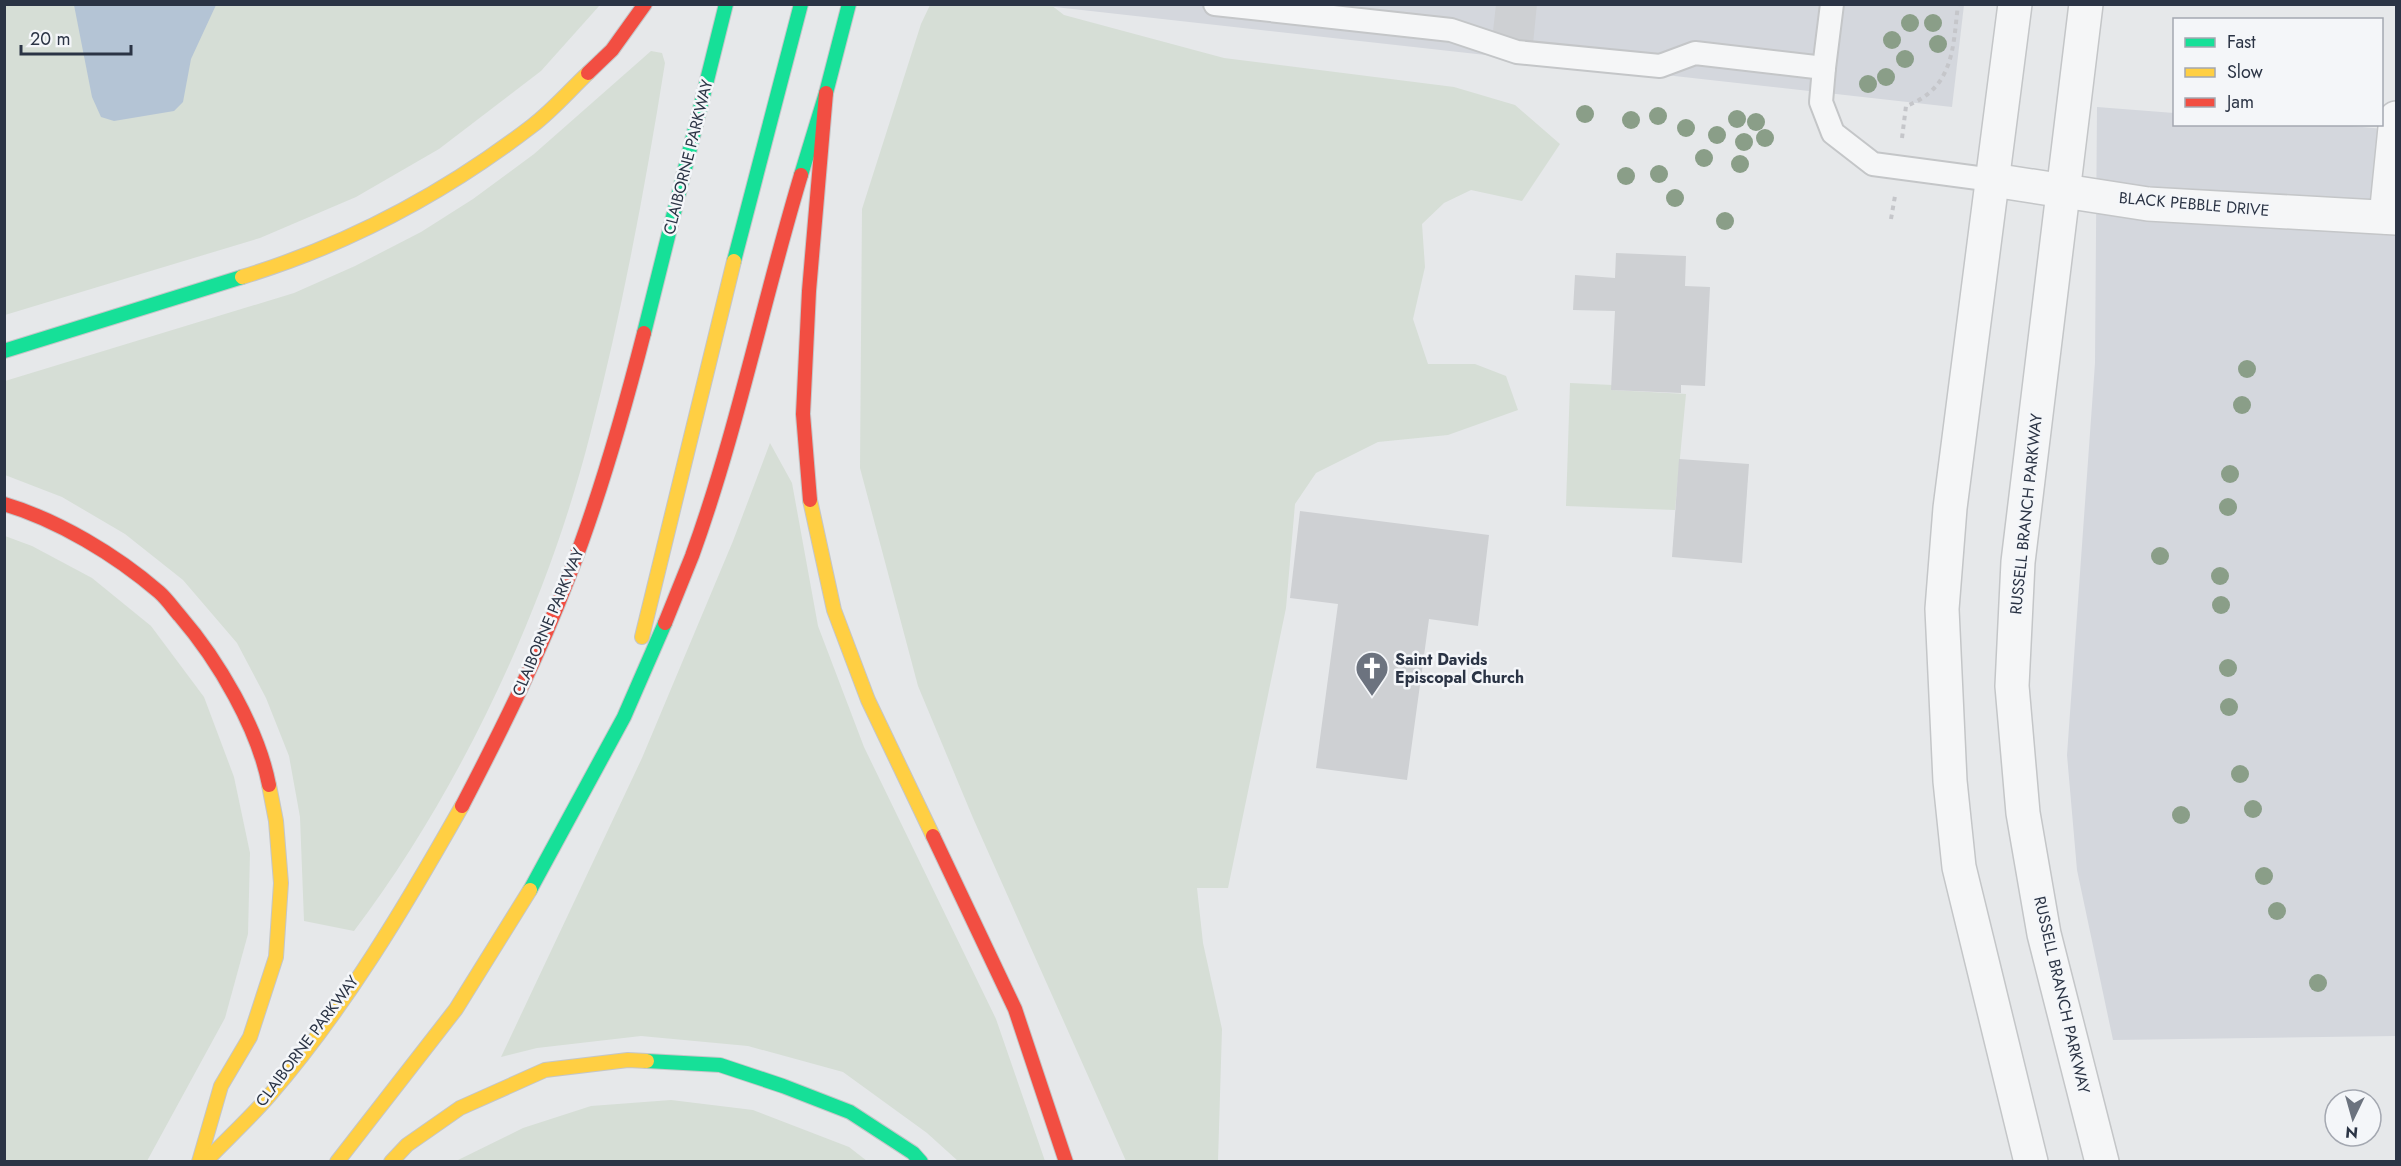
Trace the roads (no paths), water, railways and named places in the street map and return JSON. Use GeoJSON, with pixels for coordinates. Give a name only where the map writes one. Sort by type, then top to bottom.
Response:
{"type":"FeatureCollection","features":[{"type":"Feature","properties":{"kind":"main road"},"geometry":{"type":"LineString","coordinates":[[4,351],[286,264],[374,226],[457,179],[534,125],[612,50],[645,4]]}},
{"type":"Feature","properties":{"kind":"main road","name":"CLAIBORNE PARKWAY"},"geometry":{"type":"LineString","coordinates":[[205,1161],[275,1088],[341,1000],[433,859],[478,780],[525,680],[562,594],[597,502],[623,419],[726,4]]}},
{"type":"Feature","properties":{"kind":"main road"},"geometry":{"type":"LineString","coordinates":[[624,717],[710,357],[801,4]]}},
{"type":"Feature","properties":{"kind":"main road"},"geometry":{"type":"LineString","coordinates":[[337,1161],[360,1136],[456,1009],[514,919],[624,717],[692,555],[735,421],[774,266],[826,93],[849,4]]}},
{"type":"Feature","properties":{"kind":"main road"},"geometry":{"type":"LineString","coordinates":[[826,93],[809,291],[803,414],[811,506],[834,610],[868,700],[1015,1009],[1066,1161]]}},
{"type":"Feature","properties":{"kind":"main road"},"geometry":{"type":"LineString","coordinates":[[4,504],[32,512],[95,546],[159,593],[203,643],[239,704],[266,768],[276,821],[281,883],[276,957],[250,1037],[221,1086],[199,1161]]}},
{"type":"Feature","properties":{"kind":"main road"},"geometry":{"type":"LineString","coordinates":[[391,1161],[407,1145],[460,1108],[545,1070],[628,1060],[720,1065],[783,1086],[850,1112],[913,1153],[921,1161]]}},
{"type":"Feature","properties":{"kind":"street"},"geometry":{"type":"LineString","coordinates":[[2014,4],[1950,508],[1942,609],[1950,781],[1959,867],[2031,1161]]}},
{"type":"Feature","properties":{"kind":"street","name":"RUSSELL BRANCH PARKWAY"},"geometry":{"type":"LineString","coordinates":[[2086,4],[2018,562],[2012,686],[2023,813],[2044,934],[2102,1161]]}},
{"type":"Feature","properties":{"kind":"street"},"geometry":{"type":"LineString","coordinates":[[2391,217],[2397,118]]}},
{"type":"Feature","properties":{"kind":"street","name":"BLACK PEBBLE DRIVE"},"geometry":{"type":"LineString","coordinates":[[1993,180],[2148,204],[2391,217]]}},
{"type":"Feature","properties":{"kind":"lane"},"geometry":{"type":"LineString","coordinates":[[1215,4],[1451,30],[1517,52],[1660,66],[1695,53],[1824,68]]}},
{"type":"Feature","properties":{"kind":"lane"},"geometry":{"type":"LineString","coordinates":[[1832,4],[1821,102],[1833,133],[1874,164],[1993,180]]}},
{"type":"Feature","properties":{"kind":"water"},"geometry":{"type":"Polygon","coordinates":[[[74,5],[216,5],[191,59],[183,102],[174,111],[114,121],[101,117],[92,97],[74,5]]]}},
{"type":"Feature","properties":{"kind":"place","name":"Saint Davids Episcopal Church"},"geometry":{"type":"Point","coordinates":[1372,697]}}]}
